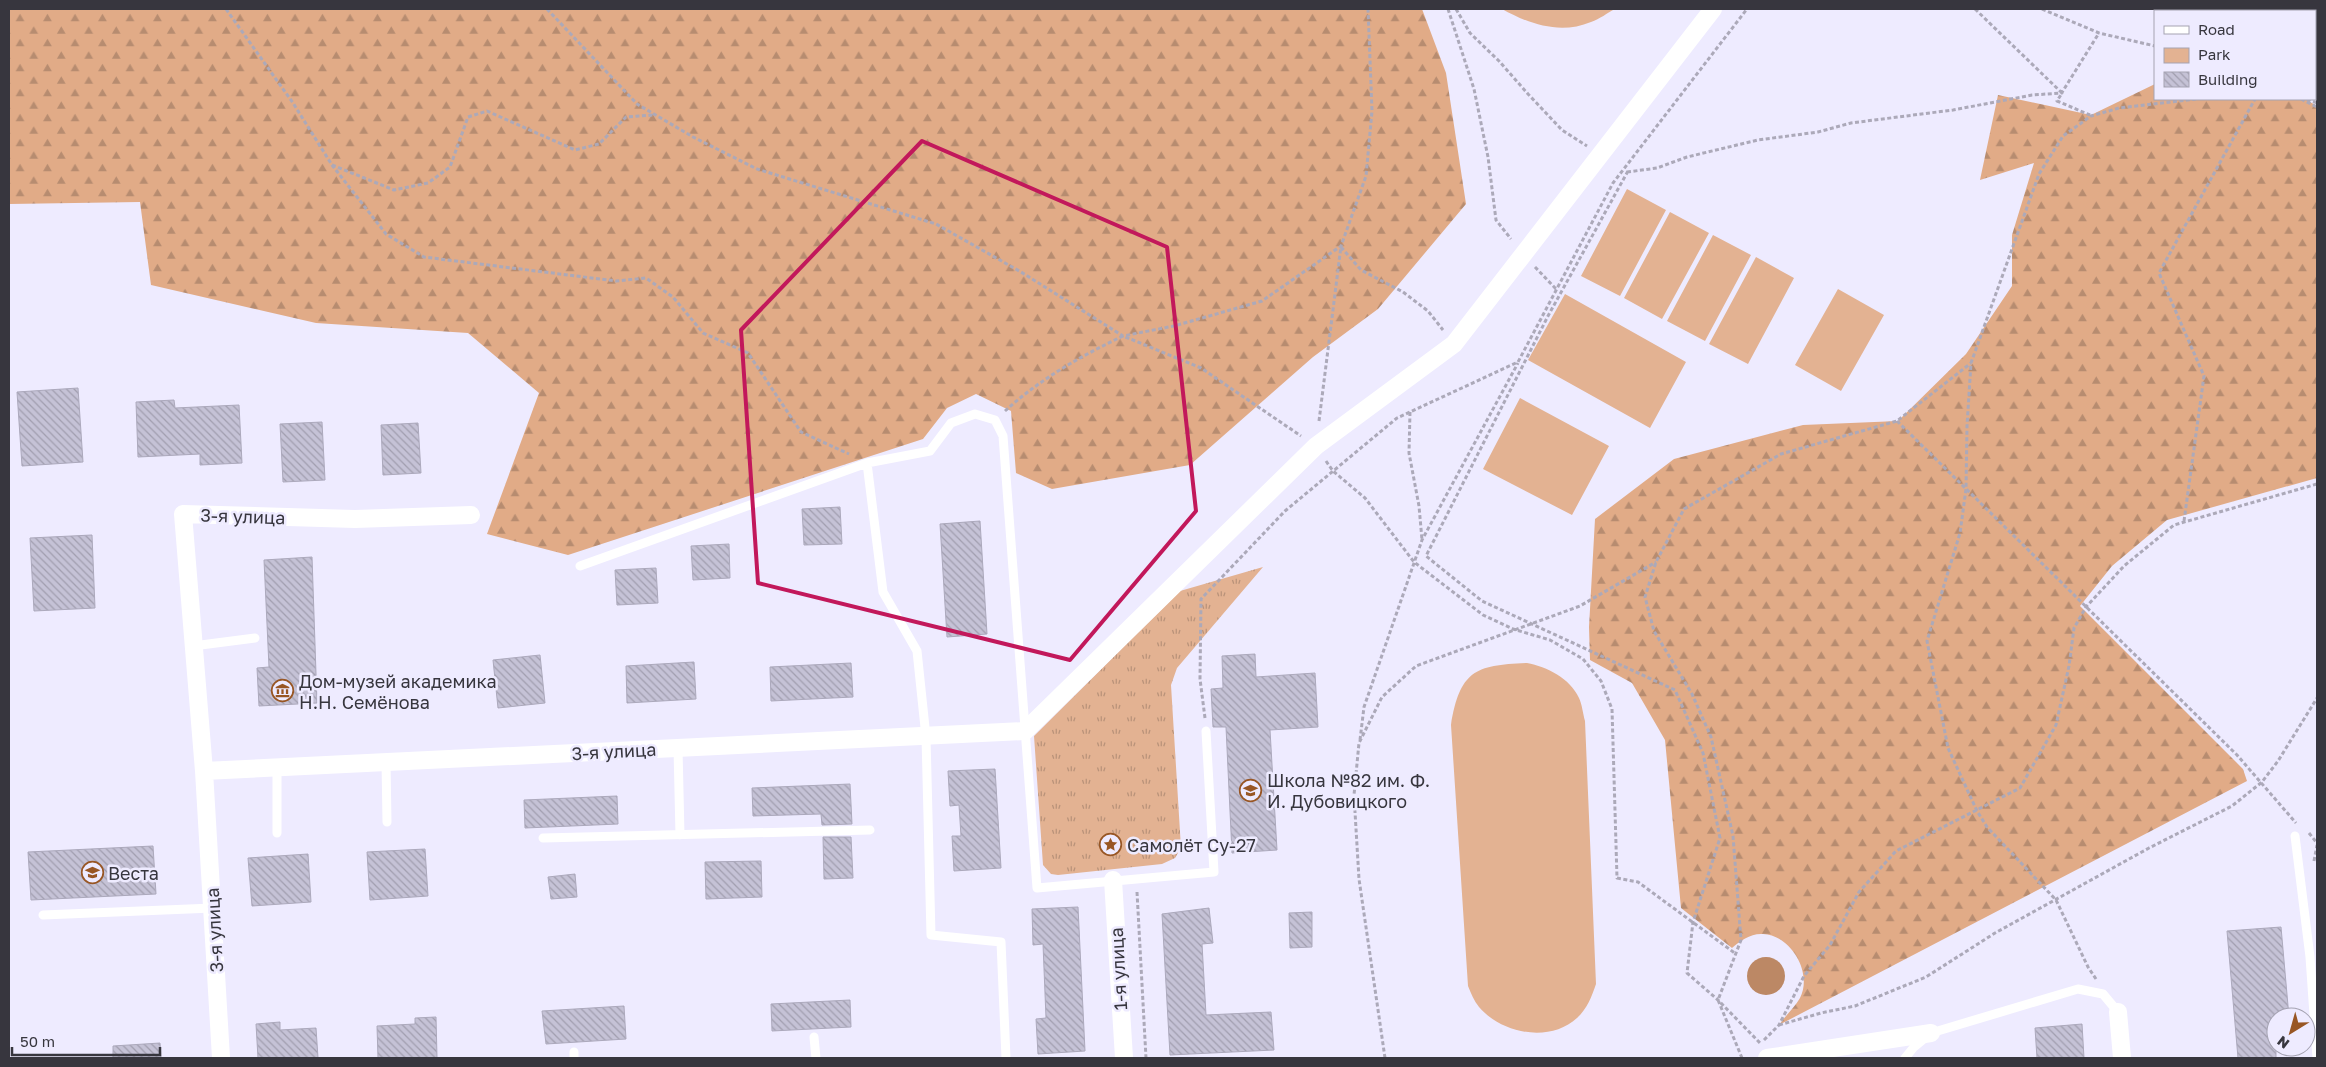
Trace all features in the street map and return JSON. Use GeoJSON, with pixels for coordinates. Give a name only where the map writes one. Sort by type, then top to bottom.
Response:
{"type":"FeatureCollection","features":[{"type":"Feature","properties":{"kind":"street"},"geometry":{"type":"LineString","coordinates":[[1024,731],[1316,446],[1454,344],[1713,9]]}},
{"type":"Feature","properties":{"kind":"street","name":"3-я улица"},"geometry":{"type":"LineString","coordinates":[[221,1058],[204,771],[182,514],[355,519],[471,515]]}},
{"type":"Feature","properties":{"kind":"street","name":"3-я улица"},"geometry":{"type":"LineString","coordinates":[[204,771],[1024,731]]}},
{"type":"Feature","properties":{"kind":"street","name":"1-я улица"},"geometry":{"type":"LineString","coordinates":[[1113,880],[1124,1058]]}},
{"type":"Feature","properties":{"kind":"street"},"geometry":{"type":"LineString","coordinates":[[2118,1012],[2122,1058]]}},
{"type":"Feature","properties":{"kind":"street"},"geometry":{"type":"LineString","coordinates":[[1764,1055],[1931,1033]]}},
{"type":"Feature","properties":{"kind":"lane"},"geometry":{"type":"LineString","coordinates":[[580,566],[868,463],[930,450],[950,423],[975,414],[995,420],[1003,436],[1037,888],[1214,872],[1206,731]]}},
{"type":"Feature","properties":{"kind":"lane"},"geometry":{"type":"LineString","coordinates":[[868,463],[883,592],[917,650],[926,737],[931,935],[1001,942],[1006,1058]]}},
{"type":"Feature","properties":{"kind":"lane"},"geometry":{"type":"LineString","coordinates":[[193,646],[255,638]]}},
{"type":"Feature","properties":{"kind":"lane"},"geometry":{"type":"LineString","coordinates":[[678,748],[680,835]]}},
{"type":"Feature","properties":{"kind":"lane"},"geometry":{"type":"LineString","coordinates":[[386,762],[387,822]]}},
{"type":"Feature","properties":{"kind":"lane"},"geometry":{"type":"LineString","coordinates":[[277,768],[277,833]]}},
{"type":"Feature","properties":{"kind":"lane"},"geometry":{"type":"LineString","coordinates":[[543,838],[870,830]]}},
{"type":"Feature","properties":{"kind":"lane"},"geometry":{"type":"LineString","coordinates":[[2295,836],[2310,957],[2316,1058]]}},
{"type":"Feature","properties":{"kind":"lane"},"geometry":{"type":"LineString","coordinates":[[43,914],[213,908]]}},
{"type":"Feature","properties":{"kind":"lane"},"geometry":{"type":"LineString","coordinates":[[1905,1058],[1931,1033],[2078,989],[2103,994],[2118,1012]]}},
{"type":"Feature","properties":{"kind":"lane"},"geometry":{"type":"LineString","coordinates":[[814,1037],[816,1058]]}},
{"type":"Feature","properties":{"kind":"path"},"geometry":{"type":"LineString","coordinates":[[226,9],[293,103],[332,165],[386,234],[424,257],[616,281],[646,278],[673,297],[703,333],[748,353],[801,432],[868,463]]}},
{"type":"Feature","properties":{"kind":"path"},"geometry":{"type":"LineString","coordinates":[[547,9],[637,104],[693,137],[757,169],[936,224],[1020,272],[1123,336],[1201,368],[1316,446],[1333,471],[1365,498],[1414,562],[1483,615],[1513,629],[1550,640],[1583,659],[1601,681],[1612,709],[1618,878],[1638,882],[1736,954]]}},
{"type":"Feature","properties":{"kind":"path"},"geometry":{"type":"LineString","coordinates":[[1316,446],[1341,246],[1366,176],[1372,111],[1368,9]]}},
{"type":"Feature","properties":{"kind":"path"},"geometry":{"type":"LineString","coordinates":[[1448,9],[1474,89],[1488,157],[1496,220],[1557,290]]}},
{"type":"Feature","properties":{"kind":"path"},"geometry":{"type":"LineString","coordinates":[[1456,9],[1470,33],[1562,130],[1600,154]]}},
{"type":"Feature","properties":{"kind":"path"},"geometry":{"type":"LineString","coordinates":[[1976,9],[2062,93]]}},
{"type":"Feature","properties":{"kind":"path"},"geometry":{"type":"LineString","coordinates":[[2042,9],[2099,33],[2154,46]]}},
{"type":"Feature","properties":{"kind":"path"},"geometry":{"type":"LineString","coordinates":[[2091,116],[2057,101],[2099,33]]}},
{"type":"Feature","properties":{"kind":"path"},"geometry":{"type":"LineString","coordinates":[[1621,172],[1657,168],[1687,157],[1758,140],[1818,132],[1851,123],[1952,110],[2032,95],[2062,93]]}},
{"type":"Feature","properties":{"kind":"path"},"geometry":{"type":"LineString","coordinates":[[2098,982],[2088,967],[2056,900],[1987,827],[1977,810],[1948,748],[1927,641],[1960,533],[1966,489],[1971,363],[2040,174],[2062,136],[2091,116],[2120,108],[2188,100]]}},
{"type":"Feature","properties":{"kind":"path"},"geometry":{"type":"LineString","coordinates":[[2184,521],[2204,376],[2159,273],[2254,100]]}},
{"type":"Feature","properties":{"kind":"path"},"geometry":{"type":"LineString","coordinates":[[2303,100],[2317,106]]}},
{"type":"Feature","properties":{"kind":"path"},"geometry":{"type":"LineString","coordinates":[[332,165],[394,190],[428,183],[450,167],[468,117],[487,111],[574,150],[599,144],[626,117],[656,115]]}},
{"type":"Feature","properties":{"kind":"path"},"geometry":{"type":"LineString","coordinates":[[1628,172],[1548,316],[1426,556],[1482,601],[1675,690],[1704,753],[1720,838],[1693,922],[1687,973],[1718,1000],[1761,1044],[1764,1055]]}},
{"type":"Feature","properties":{"kind":"path"},"geometry":{"type":"LineString","coordinates":[[995,420],[1020,397],[1083,356],[1123,336],[1174,326],[1262,301],[1341,246]]}},
{"type":"Feature","properties":{"kind":"path"},"geometry":{"type":"LineString","coordinates":[[1341,246],[1361,270],[1403,292],[1428,311],[1454,344]]}},
{"type":"Feature","properties":{"kind":"path"},"geometry":{"type":"LineString","coordinates":[[1385,1058],[1359,880],[1354,795],[1364,707],[1422,540],[1518,362]]}},
{"type":"Feature","properties":{"kind":"path"},"geometry":{"type":"LineString","coordinates":[[1742,1058],[1718,1000],[1741,940],[1733,836],[1711,737],[1692,694],[1654,631],[1645,596],[1656,562],[1684,509],[1781,454],[1898,421],[1971,363]]}},
{"type":"Feature","properties":{"kind":"path"},"geometry":{"type":"LineString","coordinates":[[1410,412],[1409,453],[1419,506],[1422,540]]}},
{"type":"Feature","properties":{"kind":"path"},"geometry":{"type":"LineString","coordinates":[[1898,421],[2262,782],[2297,824],[2295,836]]}},
{"type":"Feature","properties":{"kind":"path"},"geometry":{"type":"LineString","coordinates":[[2317,484],[2174,525],[2124,566],[2086,606],[2074,628],[2069,666],[2056,725],[2020,788],[1896,851],[1859,892],[1830,945],[1804,976],[1779,1025],[1855,1006],[1926,977],[1995,933],[2149,848],[2232,806],[2262,782],[2278,761],[2317,698]]}},
{"type":"Feature","properties":{"kind":"path"},"geometry":{"type":"LineString","coordinates":[[1360,743],[1382,697],[1416,666],[1580,606],[1656,562]]}},
{"type":"Feature","properties":{"kind":"path"},"geometry":{"type":"LineString","coordinates":[[1136,878],[1146,1058]]}},
{"type":"Feature","properties":{"kind":"highlighted area"},"geometry":{"type":"Polygon","coordinates":[[[922,141],[1167,247],[1196,511],[1070,660],[758,583],[741,330],[922,141]]]}},
{"type":"Feature","properties":{"kind":"green space"},"geometry":{"type":"Polygon","coordinates":[[[9,9],[1422,9],[1446,73],[1466,204],[1378,309],[1313,357],[1190,465],[1052,489],[1016,473],[1011,411],[976,394],[947,408],[923,439],[568,555],[487,534],[539,393],[468,333],[316,323],[151,285],[140,202],[9,204],[9,9]]]}},
{"type":"Feature","properties":{"kind":"green space"},"geometry":{"type":"Polygon","coordinates":[[[1502,9],[1615,9],[1594,21],[1579,26],[1556,28],[1534,23],[1502,9]]]}},
{"type":"Feature","properties":{"kind":"green space"},"geometry":{"type":"Polygon","coordinates":[[[2154,84],[2154,100],[2307,100],[2317,106],[2317,478],[2167,520],[2112,566],[2080,606],[2243,769],[2247,781],[1779,1025],[1800,998],[1803,988],[1804,978],[1797,957],[1782,941],[1773,936],[1763,934],[1750,936],[1732,948],[1681,908],[1665,740],[1632,683],[1590,660],[1589,627],[1595,519],[1674,459],[1803,425],[1898,421],[1966,354],[2012,286],[2012,235],[2034,163],[1980,180],[1998,95],[2091,115],[2154,84]]]}},
{"type":"Feature","properties":{"kind":"green space"},"geometry":{"type":"Polygon","coordinates":[[[1627,189],[1666,210],[1620,296],[1581,276],[1627,189]]]}},
{"type":"Feature","properties":{"kind":"green space"},"geometry":{"type":"Polygon","coordinates":[[[1670,212],[1709,233],[1662,319],[1624,298],[1670,212]]]}},
{"type":"Feature","properties":{"kind":"green space"},"geometry":{"type":"Polygon","coordinates":[[[1713,235],[1751,255],[1705,341],[1667,321],[1713,235]]]}},
{"type":"Feature","properties":{"kind":"green space"},"geometry":{"type":"Polygon","coordinates":[[[1756,257],[1794,278],[1748,364],[1709,344],[1756,257]]]}},
{"type":"Feature","properties":{"kind":"green space"},"geometry":{"type":"Polygon","coordinates":[[[1838,289],[1884,315],[1841,391],[1795,365],[1838,289]]]}},
{"type":"Feature","properties":{"kind":"green space"},"geometry":{"type":"Polygon","coordinates":[[[1565,294],[1686,362],[1650,428],[1528,360],[1565,294]]]}},
{"type":"Feature","properties":{"kind":"green space"},"geometry":{"type":"Polygon","coordinates":[[[1520,398],[1609,446],[1572,515],[1483,469],[1520,398]]]}},
{"type":"Feature","properties":{"kind":"green space"},"geometry":{"type":"Polygon","coordinates":[[[1263,567],[1177,668],[1171,685],[1181,848],[1175,858],[1162,864],[1058,875],[1051,874],[1043,865],[1034,736],[1180,591],[1263,567]]]}},
{"type":"Feature","properties":{"kind":"green space"},"geometry":{"type":"Polygon","coordinates":[[[1527,663],[1557,674],[1570,685],[1580,700],[1585,721],[1596,984],[1591,998],[1577,1018],[1566,1026],[1554,1031],[1540,1033],[1526,1032],[1500,1024],[1477,1005],[1468,986],[1451,725],[1459,693],[1465,682],[1473,674],[1494,666],[1527,663]]]}},
{"type":"Feature","properties":{"kind":"shaded area"},"geometry":{"type":"Polygon","coordinates":[[[1766,957],[1779,963],[1785,976],[1779,989],[1766,995],[1753,989],[1747,976],[1753,963],[1766,957]]]}},
{"type":"Feature","properties":{"kind":"building"},"geometry":{"type":"Polygon","coordinates":[[[78,388],[83,462],[22,466],[17,392],[78,388]]]}},
{"type":"Feature","properties":{"kind":"building"},"geometry":{"type":"Polygon","coordinates":[[[174,400],[175,408],[239,405],[242,463],[200,465],[200,454],[138,457],[136,402],[174,400]]]}},
{"type":"Feature","properties":{"kind":"building"},"geometry":{"type":"Polygon","coordinates":[[[322,422],[325,480],[283,482],[280,424],[322,422]]]}},
{"type":"Feature","properties":{"kind":"building"},"geometry":{"type":"Polygon","coordinates":[[[418,423],[421,473],[383,475],[381,425],[418,423]]]}},
{"type":"Feature","properties":{"kind":"building"},"geometry":{"type":"Polygon","coordinates":[[[840,507],[842,544],[804,545],[802,509],[840,507]]]}},
{"type":"Feature","properties":{"kind":"building"},"geometry":{"type":"Polygon","coordinates":[[[980,521],[987,634],[947,637],[940,524],[980,521]]]}},
{"type":"Feature","properties":{"kind":"building"},"geometry":{"type":"Polygon","coordinates":[[[92,535],[95,608],[34,611],[30,538],[92,535]]]}},
{"type":"Feature","properties":{"kind":"building"},"geometry":{"type":"Polygon","coordinates":[[[729,544],[730,578],[693,580],[691,546],[729,544]]]}},
{"type":"Feature","properties":{"kind":"building"},"geometry":{"type":"Polygon","coordinates":[[[312,557],[317,703],[259,706],[257,668],[269,667],[264,560],[312,557]]]}},
{"type":"Feature","properties":{"kind":"building"},"geometry":{"type":"Polygon","coordinates":[[[656,568],[658,603],[617,605],[615,570],[656,568]]]}},
{"type":"Feature","properties":{"kind":"building","name":"Школа №82 им. Ф. И. Дубовицкого"},"geometry":{"type":"Polygon","coordinates":[[[1255,654],[1256,677],[1315,673],[1318,727],[1270,730],[1277,850],[1232,853],[1226,727],[1213,727],[1211,689],[1223,688],[1222,656],[1255,654]]]}},
{"type":"Feature","properties":{"kind":"building"},"geometry":{"type":"Polygon","coordinates":[[[540,655],[545,703],[498,708],[493,660],[540,655]]]}},
{"type":"Feature","properties":{"kind":"building"},"geometry":{"type":"Polygon","coordinates":[[[694,662],[696,699],[627,703],[626,666],[694,662]]]}},
{"type":"Feature","properties":{"kind":"building"},"geometry":{"type":"Polygon","coordinates":[[[851,663],[853,697],[771,701],[770,667],[851,663]]]}},
{"type":"Feature","properties":{"kind":"building"},"geometry":{"type":"Polygon","coordinates":[[[995,769],[1001,868],[954,871],[952,836],[961,836],[959,805],[950,806],[948,771],[995,769]]]}},
{"type":"Feature","properties":{"kind":"building"},"geometry":{"type":"Polygon","coordinates":[[[850,784],[852,824],[822,825],[821,814],[753,816],[752,788],[850,784]]]}},
{"type":"Feature","properties":{"kind":"building"},"geometry":{"type":"Polygon","coordinates":[[[617,796],[618,824],[525,828],[524,800],[617,796]]]}},
{"type":"Feature","properties":{"kind":"building"},"geometry":{"type":"Polygon","coordinates":[[[823,837],[851,837],[853,878],[824,879],[823,837]]]}},
{"type":"Feature","properties":{"kind":"building","name":"Веста"},"geometry":{"type":"Polygon","coordinates":[[[153,846],[156,894],[31,900],[28,852],[153,846]]]}},
{"type":"Feature","properties":{"kind":"building"},"geometry":{"type":"Polygon","coordinates":[[[425,849],[428,896],[370,900],[367,852],[425,849]]]}},
{"type":"Feature","properties":{"kind":"building"},"geometry":{"type":"Polygon","coordinates":[[[308,854],[311,902],[252,906],[248,858],[308,854]]]}},
{"type":"Feature","properties":{"kind":"building"},"geometry":{"type":"Polygon","coordinates":[[[761,861],[762,897],[706,899],[705,862],[761,861]]]}},
{"type":"Feature","properties":{"kind":"building"},"geometry":{"type":"Polygon","coordinates":[[[575,874],[577,897],[551,899],[548,877],[575,874]]]}},
{"type":"Feature","properties":{"kind":"building"},"geometry":{"type":"Polygon","coordinates":[[[1078,907],[1085,1051],[1038,1054],[1036,1019],[1046,1018],[1043,944],[1033,945],[1032,909],[1078,907]]]}},
{"type":"Feature","properties":{"kind":"building"},"geometry":{"type":"Polygon","coordinates":[[[1209,908],[1213,943],[1202,944],[1206,1015],[1271,1012],[1274,1050],[1170,1055],[1162,914],[1209,908]]]}},
{"type":"Feature","properties":{"kind":"building"},"geometry":{"type":"Polygon","coordinates":[[[1312,912],[1312,947],[1290,948],[1289,913],[1312,912]]]}},
{"type":"Feature","properties":{"kind":"building"},"geometry":{"type":"Polygon","coordinates":[[[2281,927],[2288,1007],[2266,1007],[2266,1057],[2276,1058],[2238,1058],[2227,931],[2281,927]]]}},
{"type":"Feature","properties":{"kind":"building"},"geometry":{"type":"Polygon","coordinates":[[[850,1000],[851,1027],[772,1031],[771,1004],[850,1000]]]}},
{"type":"Feature","properties":{"kind":"building"},"geometry":{"type":"Polygon","coordinates":[[[624,1006],[626,1039],[546,1044],[542,1011],[624,1006]]]}},
{"type":"Feature","properties":{"kind":"building"},"geometry":{"type":"Polygon","coordinates":[[[436,1017],[437,1058],[378,1058],[377,1026],[415,1024],[415,1018],[436,1017]]]}},
{"type":"Feature","properties":{"kind":"building"},"geometry":{"type":"Polygon","coordinates":[[[280,1022],[280,1030],[316,1028],[318,1058],[258,1058],[256,1024],[280,1022]]]}},
{"type":"Feature","properties":{"kind":"building"},"geometry":{"type":"Polygon","coordinates":[[[2082,1024],[2084,1058],[2037,1058],[2035,1028],[2082,1024]]]}},
{"type":"Feature","properties":{"kind":"building"},"geometry":{"type":"Polygon","coordinates":[[[160,1043],[161,1058],[113,1058],[113,1046],[160,1043]]]}},
{"type":"Feature","properties":{"kind":"place","name":"Дом-музей академика Н.Н. Семёнова"},"geometry":{"type":"Point","coordinates":[283,691]}},
{"type":"Feature","properties":{"kind":"place","name":"Школа №82 им. Ф. И. Дубовицкого"},"geometry":{"type":"Point","coordinates":[1251,790]}},
{"type":"Feature","properties":{"kind":"place","name":"Самолёт Су-27"},"geometry":{"type":"Point","coordinates":[1111,845]}},
{"type":"Feature","properties":{"kind":"place","name":"Веста"},"geometry":{"type":"Point","coordinates":[92,873]}}]}
